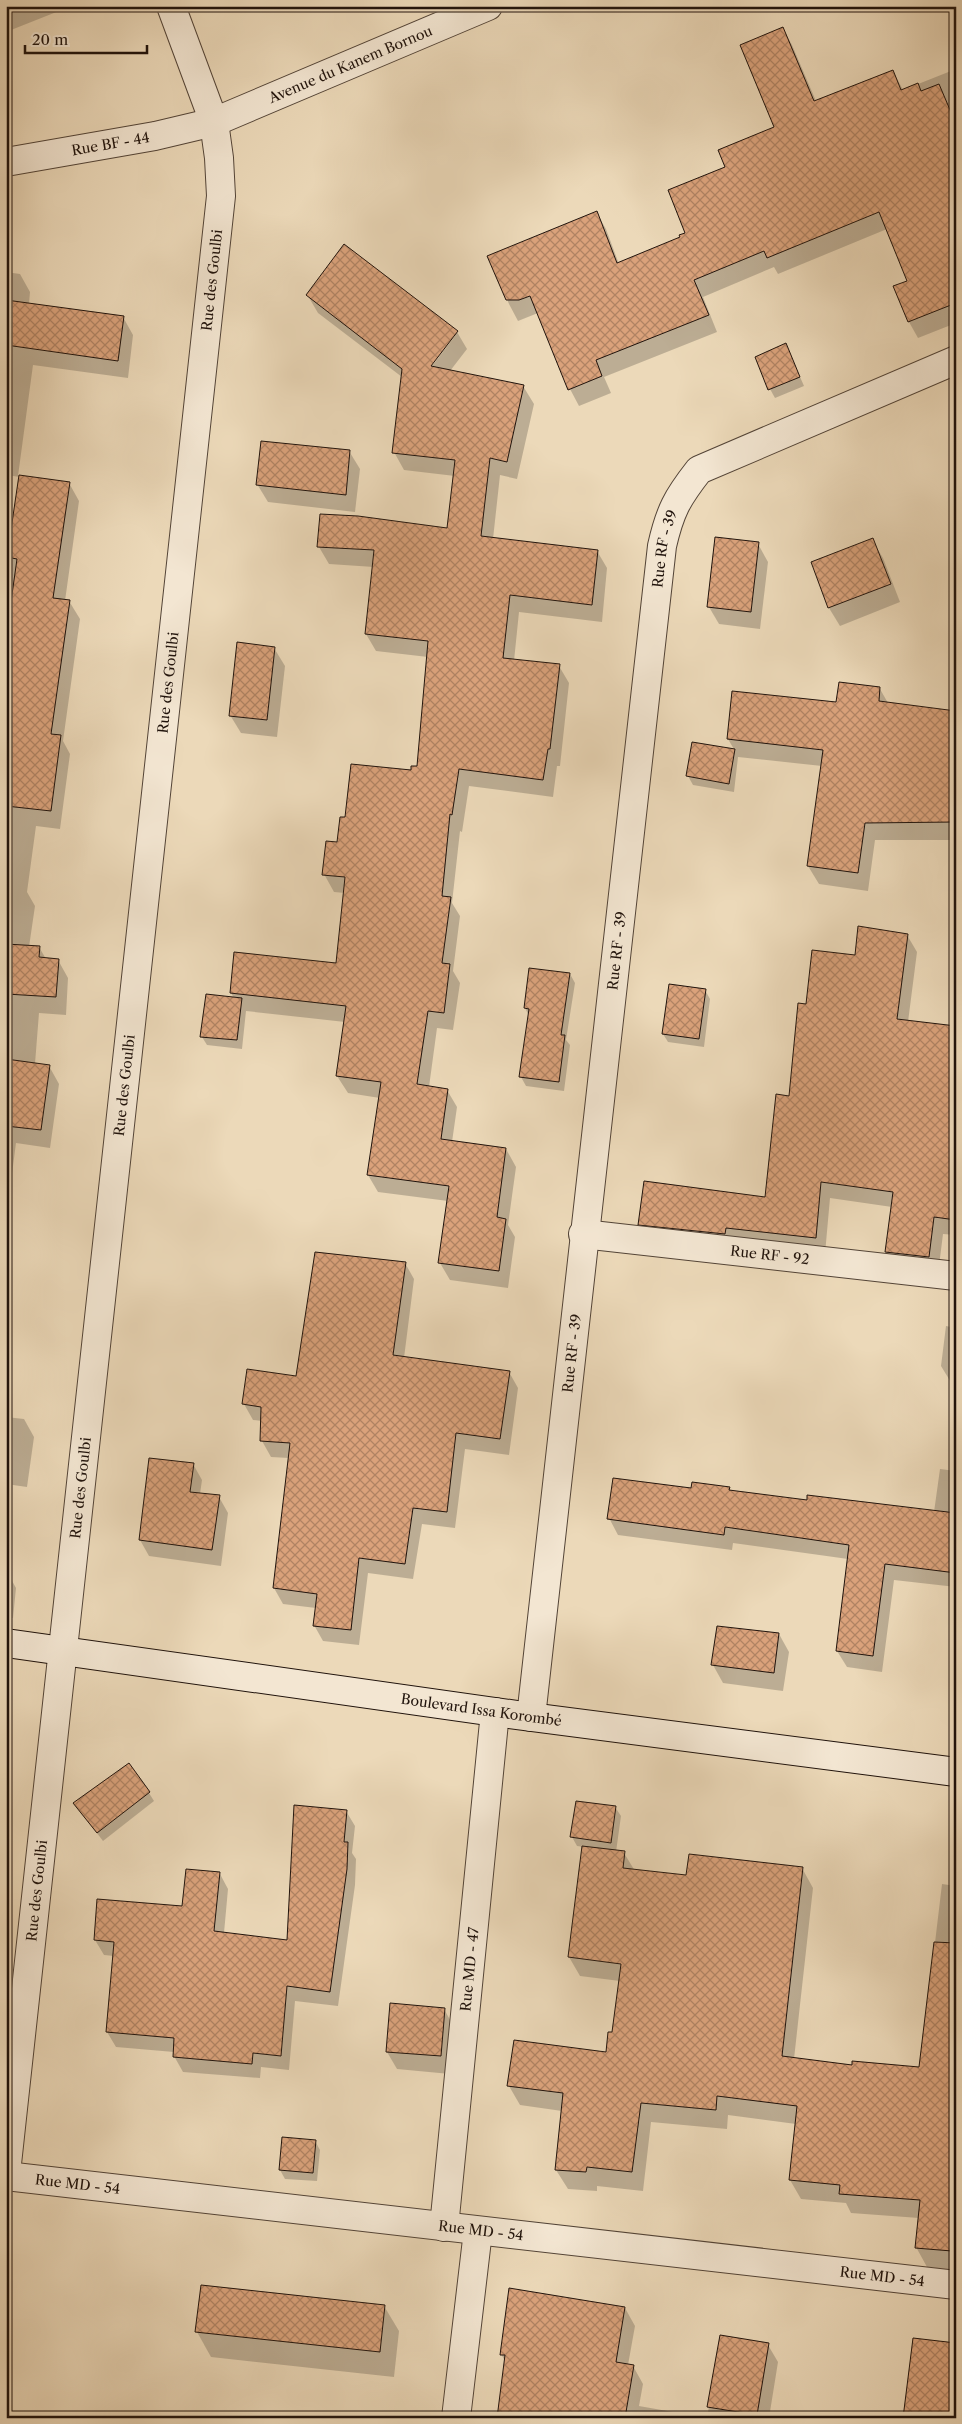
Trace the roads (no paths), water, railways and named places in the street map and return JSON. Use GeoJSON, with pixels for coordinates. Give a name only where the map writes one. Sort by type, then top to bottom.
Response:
{"type":"FeatureCollection","features":[{"type":"Feature","properties":{"kind":"street","name":"Rue des Goulbi"},"geometry":{"type":"LineString","coordinates":[[6,2174],[221,196],[219,158],[214,122],[171,6]]}},
{"type":"Feature","properties":{"kind":"street","name":"Avenue du Kanem Bornou"},"geometry":{"type":"LineString","coordinates":[[214,122],[488,6]]}},
{"type":"Feature","properties":{"kind":"street","name":"Rue BF - 44"},"geometry":{"type":"LineString","coordinates":[[6,162],[155,136],[214,122]]}},
{"type":"Feature","properties":{"kind":"street","name":"Rue RF - 39"},"geometry":{"type":"LineString","coordinates":[[531,1717],[583,1234],[662,546],[668,518],[678,496],[699,470],[956,360]]}},
{"type":"Feature","properties":{"kind":"street","name":"Rue RF - 92"},"geometry":{"type":"LineString","coordinates":[[583,1234],[956,1276]]}},
{"type":"Feature","properties":{"kind":"street","name":"Boulevard Issa Korombé"},"geometry":{"type":"LineString","coordinates":[[6,1643],[531,1717],[956,1772]]}},
{"type":"Feature","properties":{"kind":"street","name":"Rue MD - 47"},"geometry":{"type":"LineString","coordinates":[[444,2227],[495,1712]]}},
{"type":"Feature","properties":{"kind":"street","name":"Rue MD - 54"},"geometry":{"type":"LineString","coordinates":[[6,2174],[478,2231],[956,2285]]}},
{"type":"Feature","properties":{"kind":"street"},"geometry":{"type":"LineString","coordinates":[[456,2418],[478,2231]]}}]}
